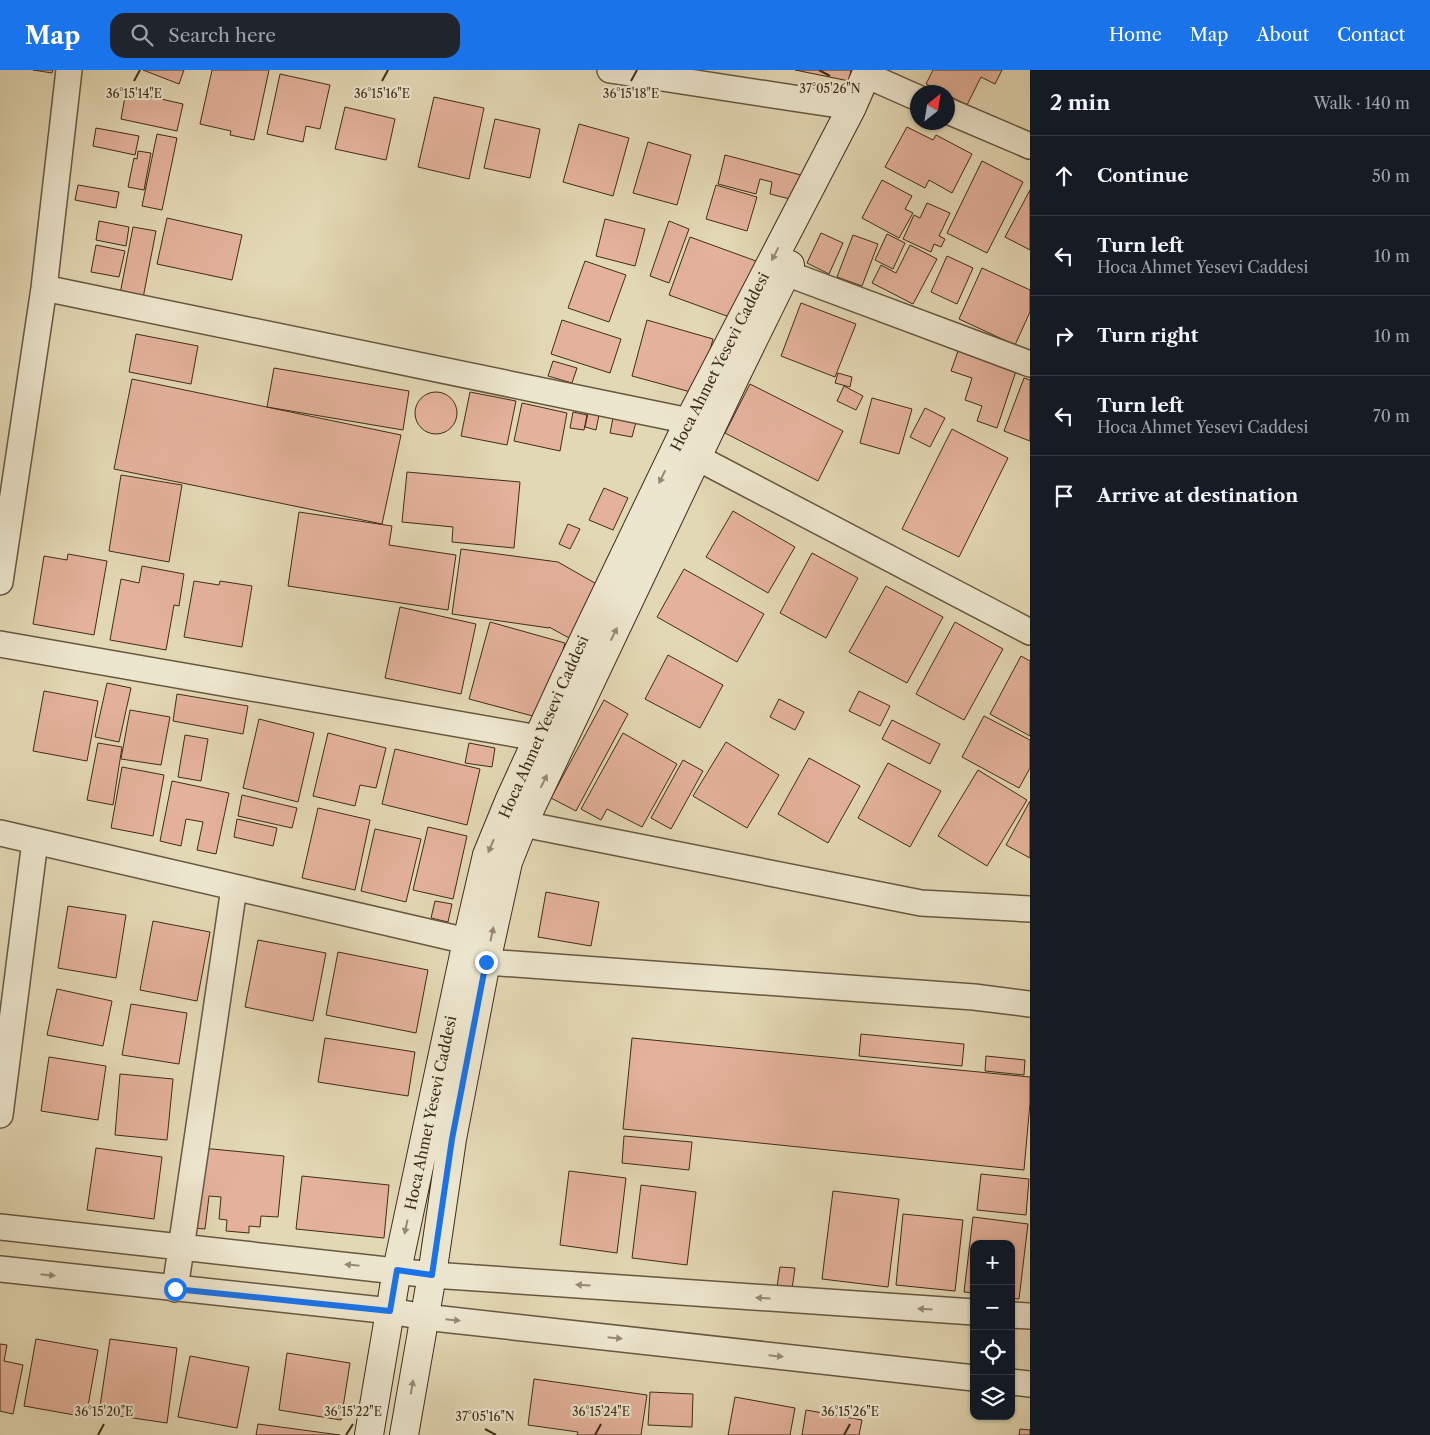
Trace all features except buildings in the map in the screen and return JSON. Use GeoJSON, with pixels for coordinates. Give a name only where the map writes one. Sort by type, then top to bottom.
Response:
{"type":"FeatureCollection","features":[{"type":"Feature","properties":{"kind":"street"},"geometry":{"type":"LineString","coordinates":[[0,582],[3,538],[44,288],[69,70]]}},
{"type":"Feature","properties":{"kind":"street"},"geometry":{"type":"LineString","coordinates":[[610,70],[852,107]]}},
{"type":"Feature","properties":{"kind":"street"},"geometry":{"type":"LineString","coordinates":[[875,74],[910,94]]}},
{"type":"Feature","properties":{"kind":"street","name":"Hoca Ahmet Yesevi Caddesi"},"geometry":{"type":"LineString","coordinates":[[369,1435],[397,1270],[487,855],[565,679],[689,421],[852,107],[875,74]]}},
{"type":"Feature","properties":{"kind":"street","name":"Hoca Ahmet Yesevi Caddesi"},"geometry":{"type":"LineString","coordinates":[[404,1435],[432,1275],[452,1139],[486,962],[508,862],[523,824],[786,273],[875,74]]}},
{"type":"Feature","properties":{"kind":"street"},"geometry":{"type":"LineString","coordinates":[[955,114],[1030,146]]}},
{"type":"Feature","properties":{"kind":"street"},"geometry":{"type":"LineString","coordinates":[[786,273],[1030,364]]}},
{"type":"Feature","properties":{"kind":"street"},"geometry":{"type":"LineString","coordinates":[[44,288],[689,421]]}},
{"type":"Feature","properties":{"kind":"street"},"geometry":{"type":"LineString","coordinates":[[698,458],[1030,632]]}},
{"type":"Feature","properties":{"kind":"street"},"geometry":{"type":"LineString","coordinates":[[0,644],[538,738]]}},
{"type":"Feature","properties":{"kind":"street"},"geometry":{"type":"LineString","coordinates":[[523,824],[921,903],[1030,909]]}},
{"type":"Feature","properties":{"kind":"street"},"geometry":{"type":"LineString","coordinates":[[0,833],[467,941]]}},
{"type":"Feature","properties":{"kind":"street"},"geometry":{"type":"LineString","coordinates":[[0,1115],[35,841]]}},
{"type":"Feature","properties":{"kind":"street"},"geometry":{"type":"LineString","coordinates":[[175,1289],[234,888]]}},
{"type":"Feature","properties":{"kind":"street"},"geometry":{"type":"LineString","coordinates":[[486,962],[974,997],[1030,1004]]}},
{"type":"Feature","properties":{"kind":"street"},"geometry":{"type":"LineString","coordinates":[[0,1227],[432,1275],[970,1312]]}},
{"type":"Feature","properties":{"kind":"street"},"geometry":{"type":"LineString","coordinates":[[0,1269],[390,1311],[424,1317],[970,1378]]}},
{"type":"Feature","properties":{"kind":"street"},"geometry":{"type":"LineString","coordinates":[[1015,1315],[1030,1316]]}},
{"type":"Feature","properties":{"kind":"street"},"geometry":{"type":"LineString","coordinates":[[1015,1382],[1030,1384]]}},
{"type":"Feature","properties":{"kind":"route"},"geometry":{"type":"LineString","coordinates":[[175,1289],[390,1311],[397,1270],[432,1275],[452,1139],[486,962]]}}]}
